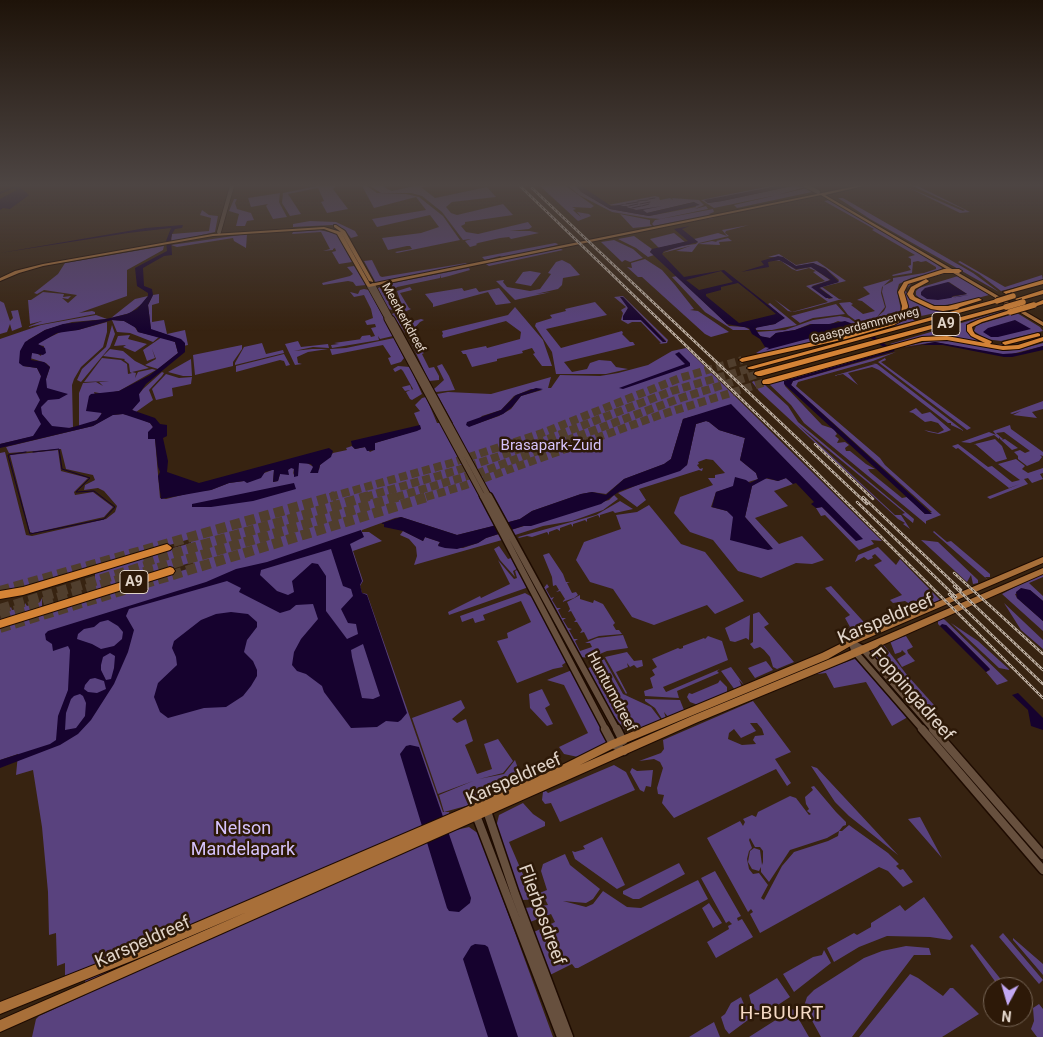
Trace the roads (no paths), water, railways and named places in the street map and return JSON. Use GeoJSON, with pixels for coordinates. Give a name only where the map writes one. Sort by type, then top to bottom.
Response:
{"type":"FeatureCollection","features":[{"type":"Feature","properties":{"kind":"highway","name":"A9"},"geometry":{"type":"LineString","coordinates":[[952,271],[920,283],[913,288],[910,293],[911,296],[918,302],[930,307],[944,309],[1034,305],[1043,302]]}},
{"type":"Feature","properties":{"kind":"highway","name":"A9"},"geometry":{"type":"LineString","coordinates":[[765,381],[874,339],[902,316],[905,310],[901,292],[904,284],[952,271]]}},
{"type":"Feature","properties":{"kind":"highway","name":"A9"},"geometry":{"type":"LineString","coordinates":[[944,309],[1043,282]]}},
{"type":"Feature","properties":{"kind":"highway","name":"Gaasperdammerweg"},"geometry":{"type":"LineString","coordinates":[[754,371],[1004,306],[1043,288]]}},
{"type":"Feature","properties":{"kind":"highway","name":"Gaasperdammerweg"},"geometry":{"type":"LineString","coordinates":[[874,339],[1004,306],[1018,299],[1043,292]]}},
{"type":"Feature","properties":{"kind":"highway","name":"Gaasperdammerweg"},"geometry":{"type":"LineString","coordinates":[[1018,299],[1043,296]]}},
{"type":"Feature","properties":{"kind":"highway","name":"A9"},"geometry":{"type":"LineString","coordinates":[[1004,306],[969,326],[970,331],[982,340],[999,344],[1043,334]]}},
{"type":"Feature","properties":{"kind":"highway","name":"A9"},"geometry":{"type":"LineString","coordinates":[[743,361],[874,339],[894,346],[920,339],[938,338],[990,347],[1009,348],[1043,339]]}},
{"type":"Feature","properties":{"kind":"highway","name":"A9"},"geometry":{"type":"LineString","coordinates":[[0,595],[16,593],[167,548]]}},
{"type":"Feature","properties":{"kind":"highway","name":"A9"},"geometry":{"type":"LineString","coordinates":[[2,623],[170,571]]}},
{"type":"Feature","properties":{"kind":"highway","name":"A9"},"geometry":{"type":"LineString","coordinates":[[0,588],[15,590],[45,584]]}},
{"type":"Feature","properties":{"kind":"main road"},"geometry":{"type":"LineString","coordinates":[[0,281],[24,270],[56,263],[216,234]]}},
{"type":"Feature","properties":{"kind":"main road","name":"Meerkerkdreef"},"geometry":{"type":"LineString","coordinates":[[340,234],[371,286]]}},
{"type":"Feature","properties":{"kind":"main road"},"geometry":{"type":"LineString","coordinates":[[371,286],[619,234]]}},
{"type":"Feature","properties":{"kind":"main road"},"geometry":{"type":"LineString","coordinates":[[891,234],[1043,324]]}},
{"type":"Feature","properties":{"kind":"main road"},"geometry":{"type":"LineString","coordinates":[[891,234],[952,271],[1043,320]]}},
{"type":"Feature","properties":{"kind":"main road","name":"Karspeldreef"},"geometry":{"type":"LineString","coordinates":[[783,678],[851,642],[1043,560]]}},
{"type":"Feature","properties":{"kind":"main road","name":"Karspeldreef"},"geometry":{"type":"LineString","coordinates":[[0,1008],[281,896],[523,791],[613,744],[859,650],[1043,570]]}},
{"type":"Feature","properties":{"kind":"main road","name":"Karspeldreef"},"geometry":{"type":"LineString","coordinates":[[538,784],[624,751],[747,693]]}},
{"type":"Feature","properties":{"kind":"main road","name":"Karspeldreef"},"geometry":{"type":"LineString","coordinates":[[0,1026],[98,983],[246,911]]}},
{"type":"Feature","properties":{"kind":"street","name":"Meerkerkdreef"},"geometry":{"type":"LineString","coordinates":[[371,286],[503,520]]}},
{"type":"Feature","properties":{"kind":"street","name":"Meerkerkdreef"},"geometry":{"type":"LineString","coordinates":[[371,286],[496,522]]}},
{"type":"Feature","properties":{"kind":"street","name":"Huntumdreef"},"geometry":{"type":"LineString","coordinates":[[503,520],[512,544],[613,744],[624,751]]}},
{"type":"Feature","properties":{"kind":"street","name":"Huntumdreef"},"geometry":{"type":"LineString","coordinates":[[496,522],[512,544],[623,740],[624,751]]}},
{"type":"Feature","properties":{"kind":"street","name":"Foppingadreef"},"geometry":{"type":"LineString","coordinates":[[851,642],[1043,855]]}},
{"type":"Feature","properties":{"kind":"street","name":"Foppingadreef"},"geometry":{"type":"LineString","coordinates":[[859,650],[1043,870]]}},
{"type":"Feature","properties":{"kind":"street","name":"Flierbosdreef"},"geometry":{"type":"LineString","coordinates":[[486,807],[512,895],[561,1037]]}},
{"type":"Feature","properties":{"kind":"street","name":"Flierbosdreef"},"geometry":{"type":"LineString","coordinates":[[475,812],[512,895]]}},
{"type":"Feature","properties":{"kind":"street","name":"Flierbosdreef"},"geometry":{"type":"LineString","coordinates":[[519,914],[569,1037]]}},
{"type":"Feature","properties":{"kind":"waterway"},"geometry":{"type":"LineString","coordinates":[[26,452],[8,455],[30,534],[104,519],[115,507],[94,491],[76,492],[90,478],[62,469],[59,449],[33,452]]}},
{"type":"Feature","properties":{"kind":"tunnel"},"geometry":{"type":"LineString","coordinates":[[330,497],[451,463],[542,433],[680,378],[742,360]]}},
{"type":"Feature","properties":{"kind":"tunnel"},"geometry":{"type":"LineString","coordinates":[[365,497],[455,471],[535,444],[672,391],[751,368]]}},
{"type":"Feature","properties":{"kind":"tunnel"},"geometry":{"type":"LineString","coordinates":[[396,497],[481,472],[681,398],[758,374]]}},
{"type":"Feature","properties":{"kind":"tunnel"},"geometry":{"type":"LineString","coordinates":[[426,497],[463,486],[660,415],[766,382]]}},
{"type":"Feature","properties":{"kind":"tunnel"},"geometry":{"type":"LineString","coordinates":[[0,591],[335,496]]}},
{"type":"Feature","properties":{"kind":"tunnel"},"geometry":{"type":"LineString","coordinates":[[144,562],[369,496]]}},
{"type":"Feature","properties":{"kind":"tunnel"},"geometry":{"type":"LineString","coordinates":[[0,615],[400,496]]}},
{"type":"Feature","properties":{"kind":"tunnel"},"geometry":{"type":"LineString","coordinates":[[0,628],[430,496]]}},
{"type":"Feature","properties":{"kind":"tunnel"},"geometry":{"type":"LineString","coordinates":[[0,609],[152,564]]}},
{"type":"Feature","properties":{"kind":"railway"},"geometry":{"type":"LineString","coordinates":[[570,234],[784,440],[1043,698]]}},
{"type":"Feature","properties":{"kind":"railway"},"geometry":{"type":"LineString","coordinates":[[581,234],[867,504]]}},
{"type":"Feature","properties":{"kind":"railway"},"geometry":{"type":"LineString","coordinates":[[815,444],[873,499]]}},
{"type":"Feature","properties":{"kind":"railway"},"geometry":{"type":"LineString","coordinates":[[863,497],[961,590]]}},
{"type":"Feature","properties":{"kind":"railway"},"geometry":{"type":"LineString","coordinates":[[857,502],[956,597]]}},
{"type":"Feature","properties":{"kind":"railway"},"geometry":{"type":"LineString","coordinates":[[954,573],[1043,654]]}},
{"type":"Feature","properties":{"kind":"railway"},"geometry":{"type":"LineString","coordinates":[[954,586],[1043,670]]}},
{"type":"Feature","properties":{"kind":"railway"},"geometry":{"type":"LineString","coordinates":[[949,594],[1043,684]]}},
{"type":"Feature","properties":{"kind":"district","name":"H-BUURT"},"geometry":{"type":"Point","coordinates":[782,1014]}},
{"type":"Feature","properties":{"kind":"park label","name":"Brasapark-Zuid"},"geometry":{"type":"Point","coordinates":[551,446]}},
{"type":"Feature","properties":{"kind":"park label","name":"Nelson Mandelapark"},"geometry":{"type":"Point","coordinates":[243,840]}}]}
